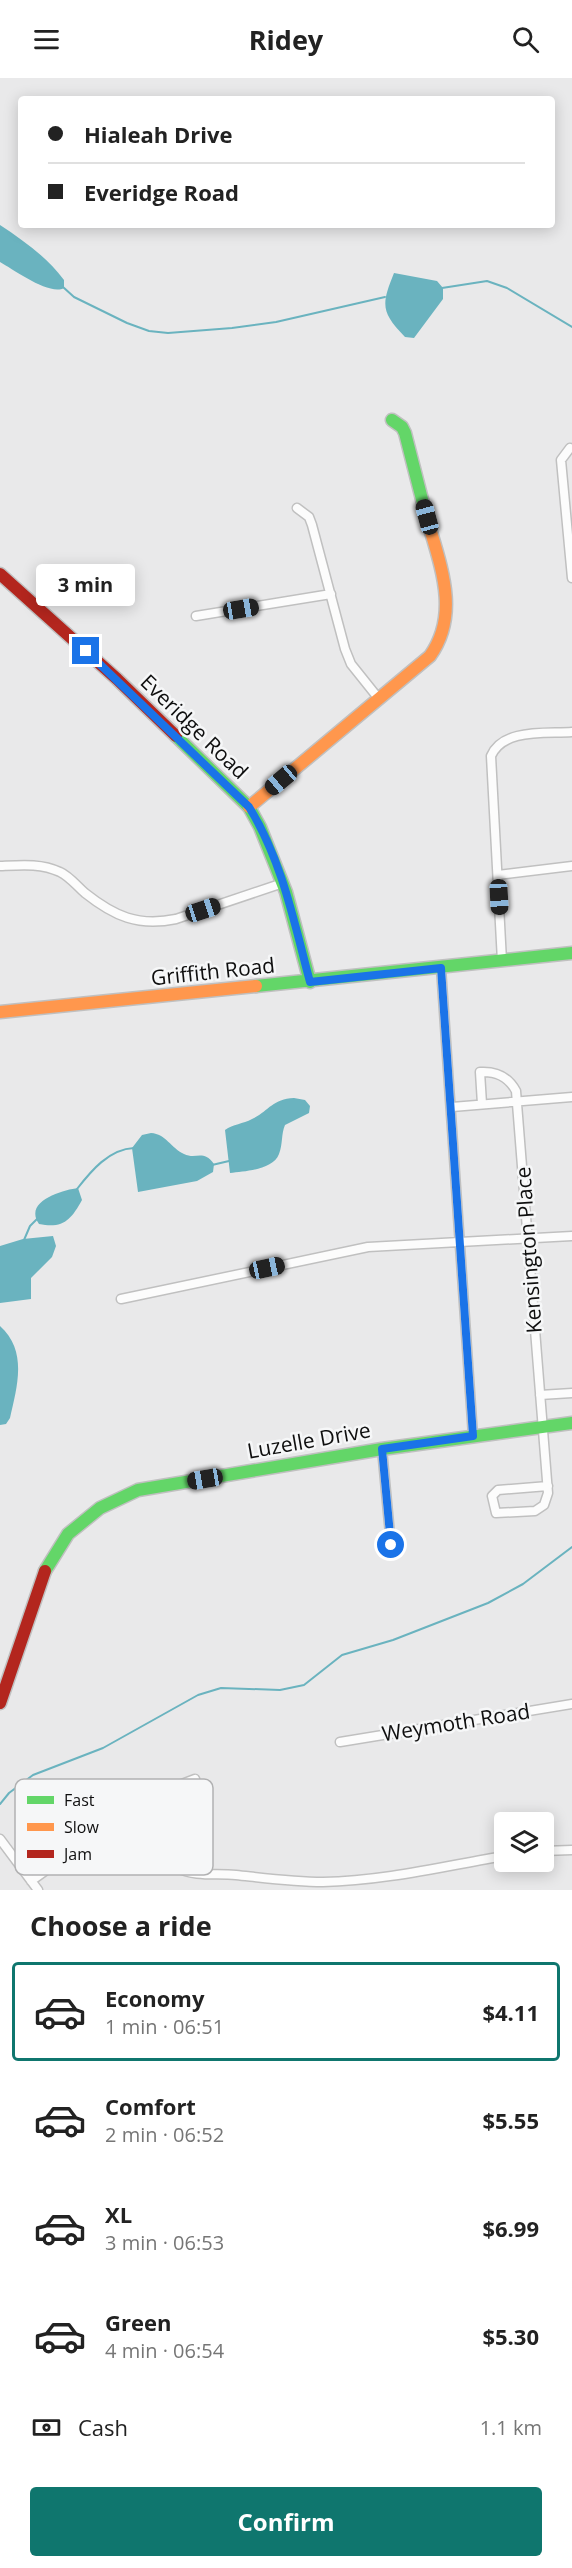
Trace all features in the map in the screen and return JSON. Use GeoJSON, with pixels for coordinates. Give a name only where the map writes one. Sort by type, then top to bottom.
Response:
{"type":"FeatureCollection","features":[{"type":"Feature","properties":{"kind":"street"},"geometry":{"type":"LineString","coordinates":[[249,807],[435,650],[444,631],[448,608],[447,594],[405,433],[402,427],[392,420]]}},
{"type":"Feature","properties":{"kind":"street"},"geometry":{"type":"LineString","coordinates":[[570,448],[561,460],[572,578]]}},
{"type":"Feature","properties":{"kind":"street"},"geometry":{"type":"LineString","coordinates":[[297,508],[309,518],[312,525],[351,664],[379,699]]}},
{"type":"Feature","properties":{"kind":"street","name":"Everidge Road"},"geometry":{"type":"LineString","coordinates":[[0,574],[117,679],[249,807],[262,828],[283,883],[310,982]]}},
{"type":"Feature","properties":{"kind":"street"},"geometry":{"type":"LineString","coordinates":[[195,616],[331,594]]}},
{"type":"Feature","properties":{"kind":"street"},"geometry":{"type":"LineString","coordinates":[[502,961],[490,756],[494,748],[512,737],[572,732]]}},
{"type":"Feature","properties":{"kind":"street"},"geometry":{"type":"LineString","coordinates":[[0,866],[45,866],[62,873],[107,910],[144,922],[176,919],[283,883]]}},
{"type":"Feature","properties":{"kind":"street"},"geometry":{"type":"LineString","coordinates":[[498,875],[572,866]]}},
{"type":"Feature","properties":{"kind":"street","name":"Griffith Road"},"geometry":{"type":"LineString","coordinates":[[0,1012],[310,982],[572,953]]}},
{"type":"Feature","properties":{"kind":"street"},"geometry":{"type":"LineString","coordinates":[[441,968],[473,1436]]}},
{"type":"Feature","properties":{"kind":"street","name":"Kensington Place"},"geometry":{"type":"LineString","coordinates":[[482,1104],[480,1072],[495,1071],[513,1085],[517,1101],[529,1238],[548,1486]]}},
{"type":"Feature","properties":{"kind":"street"},"geometry":{"type":"LineString","coordinates":[[452,1107],[572,1097]]}},
{"type":"Feature","properties":{"kind":"street"},"geometry":{"type":"LineString","coordinates":[[121,1299],[368,1246],[572,1236]]}},
{"type":"Feature","properties":{"kind":"street"},"geometry":{"type":"LineString","coordinates":[[540,1395],[572,1393]]}},
{"type":"Feature","properties":{"kind":"street","name":"Luzelle Drive"},"geometry":{"type":"LineString","coordinates":[[0,1703],[44,1572],[68,1534],[100,1508],[138,1490],[382,1449],[572,1423]]}},
{"type":"Feature","properties":{"kind":"street"},"geometry":{"type":"LineString","coordinates":[[382,1449],[391,1545]]}},
{"type":"Feature","properties":{"kind":"street"},"geometry":{"type":"LineString","coordinates":[[548,1486],[547,1500],[540,1509],[496,1513],[492,1496],[498,1490],[548,1486]]}},
{"type":"Feature","properties":{"kind":"street","name":"Weymoth Road"},"geometry":{"type":"LineString","coordinates":[[340,1742],[572,1704]]}},
{"type":"Feature","properties":{"kind":"street"},"geometry":{"type":"LineString","coordinates":[[0,1839],[15,1859]]}},
{"type":"Feature","properties":{"kind":"street"},"geometry":{"type":"LineString","coordinates":[[554,1851],[572,1850]]}},
{"type":"Feature","properties":{"kind":"street"},"geometry":{"type":"LineString","coordinates":[[198,1875],[322,1882],[364,1878],[494,1858]]}},
{"type":"Feature","properties":{"kind":"street"},"geometry":{"type":"LineString","coordinates":[[27,1875],[38,1890]]}},
{"type":"Feature","properties":{"kind":"street"},"geometry":{"type":"LineString","coordinates":[[31,1881],[39,1875]]}},
{"type":"Feature","properties":{"kind":"water"},"geometry":{"type":"Polygon","coordinates":[[[0,225],[43,257],[64,280],[64,288],[58,290],[41,285],[0,262],[0,225]]]}},
{"type":"Feature","properties":{"kind":"water"},"geometry":{"type":"Polygon","coordinates":[[[394,273],[437,281],[443,288],[443,299],[414,338],[405,337],[391,321],[386,308],[385,301],[394,273]]]}},
{"type":"Feature","properties":{"kind":"water"},"geometry":{"type":"Polygon","coordinates":[[[294,1098],[305,1100],[310,1106],[309,1113],[285,1125],[276,1159],[265,1167],[230,1173],[225,1130],[258,1116],[276,1103],[294,1098]]]}},
{"type":"Feature","properties":{"kind":"water"},"geometry":{"type":"Polygon","coordinates":[[[151,1133],[161,1136],[188,1156],[206,1157],[214,1164],[213,1172],[197,1181],[138,1192],[132,1148],[142,1135],[151,1133]]]}},
{"type":"Feature","properties":{"kind":"water"},"geometry":{"type":"Polygon","coordinates":[[[78,1188],[82,1200],[70,1218],[60,1224],[39,1224],[35,1216],[40,1203],[55,1194],[78,1188]]]}},
{"type":"Feature","properties":{"kind":"water"},"geometry":{"type":"Polygon","coordinates":[[[53,1236],[56,1246],[52,1257],[31,1278],[31,1299],[0,1303],[0,1246],[23,1239],[53,1236]]]}},
{"type":"Feature","properties":{"kind":"water"},"geometry":{"type":"Polygon","coordinates":[[[0,1326],[9,1336],[14,1347],[18,1370],[10,1418],[6,1424],[0,1425],[0,1326]]]}},
{"type":"Feature","properties":{"kind":"waterway"},"geometry":{"type":"LineString","coordinates":[[442,288],[487,281],[507,288],[572,327]]}},
{"type":"Feature","properties":{"kind":"waterway"},"geometry":{"type":"LineString","coordinates":[[63,287],[74,297],[127,323],[149,331],[168,333],[276,322],[385,297]]}},
{"type":"Feature","properties":{"kind":"waterway"},"geometry":{"type":"LineString","coordinates":[[77,1189],[101,1162],[117,1152],[134,1148]]}},
{"type":"Feature","properties":{"kind":"waterway"},"geometry":{"type":"LineString","coordinates":[[212,1165],[229,1161]]}},
{"type":"Feature","properties":{"kind":"waterway"},"geometry":{"type":"LineString","coordinates":[[24,1240],[30,1226],[38,1218]]}},
{"type":"Feature","properties":{"kind":"waterway"},"geometry":{"type":"LineString","coordinates":[[28,1779],[103,1748],[198,1695],[221,1688],[280,1690],[304,1685],[342,1655],[393,1640],[488,1603],[523,1584],[572,1547]]}},
{"type":"Feature","properties":{"kind":"waterway"},"geometry":{"type":"LineString","coordinates":[[0,1804],[15,1788]]}},
{"type":"Feature","properties":{"kind":"traffic: fast"},"geometry":{"type":"LineString","coordinates":[[392,420],[402,427],[405,433],[425,511]]}},
{"type":"Feature","properties":{"kind":"traffic: fast"},"geometry":{"type":"LineString","coordinates":[[176,736],[249,807],[260,827],[286,892],[310,982]]}},
{"type":"Feature","properties":{"kind":"traffic: fast"},"geometry":{"type":"LineString","coordinates":[[256,986],[572,953]]}},
{"type":"Feature","properties":{"kind":"traffic: fast"},"geometry":{"type":"LineString","coordinates":[[45,1571],[68,1534],[100,1508],[138,1490],[382,1449],[572,1423]]}},
{"type":"Feature","properties":{"kind":"traffic: slow"},"geometry":{"type":"LineString","coordinates":[[249,807],[430,656],[440,639],[445,621],[446,603],[441,567],[425,511]]}},
{"type":"Feature","properties":{"kind":"traffic: slow"},"geometry":{"type":"LineString","coordinates":[[0,1012],[256,986]]}},
{"type":"Feature","properties":{"kind":"traffic: jam"},"geometry":{"type":"LineString","coordinates":[[0,574],[117,679],[176,736]]}},
{"type":"Feature","properties":{"kind":"traffic: jam"},"geometry":{"type":"LineString","coordinates":[[0,1703],[45,1571]]}},
{"type":"Feature","properties":{"kind":"route"},"geometry":{"type":"LineString","coordinates":[[86,651],[249,807],[262,828],[274,856],[310,982],[441,968],[473,1436],[382,1449],[391,1545]]}}]}
